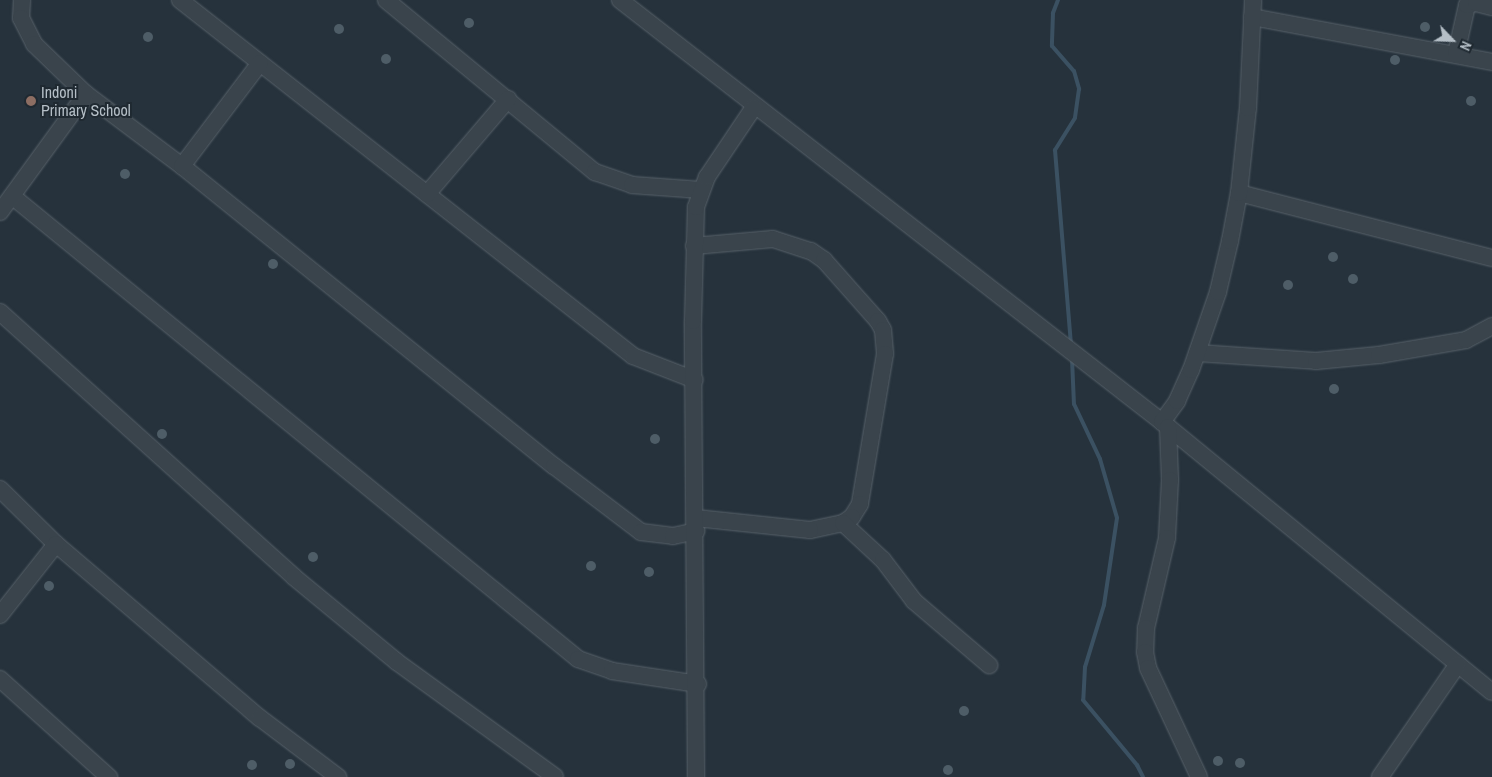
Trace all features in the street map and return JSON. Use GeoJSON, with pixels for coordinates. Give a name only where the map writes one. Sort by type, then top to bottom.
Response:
{"type":"FeatureCollection","features":[{"type":"Feature","properties":{"kind":"street"},"geometry":{"type":"LineString","coordinates":[[22,0],[23,24],[34,44],[86,94],[182,166],[641,532],[656,535],[696,525],[810,530],[844,524],[860,504],[880,397],[885,354],[883,330],[870,310],[824,260],[811,251],[773,239],[694,246]]}},
{"type":"Feature","properties":{"kind":"street"},"geometry":{"type":"LineString","coordinates":[[180,0],[633,356],[695,380]]}},
{"type":"Feature","properties":{"kind":"street"},"geometry":{"type":"LineString","coordinates":[[386,0],[595,172],[611,180],[632,185],[701,190]]}},
{"type":"Feature","properties":{"kind":"street"},"geometry":{"type":"LineString","coordinates":[[620,0],[754,107],[1165,425],[1492,692]]}},
{"type":"Feature","properties":{"kind":"street"},"geometry":{"type":"LineString","coordinates":[[1199,777],[1148,668],[1145,652],[1146,628],[1167,538],[1170,480],[1165,425],[1197,354],[1218,292],[1239,193],[1248,108],[1253,0]]}},
{"type":"Feature","properties":{"kind":"street"},"geometry":{"type":"LineString","coordinates":[[1456,54],[1467,5],[1476,3],[1492,7]]}},
{"type":"Feature","properties":{"kind":"street"},"geometry":{"type":"LineString","coordinates":[[1252,17],[1492,62]]}},
{"type":"Feature","properties":{"kind":"street"},"geometry":{"type":"LineString","coordinates":[[182,166],[260,63]]}},
{"type":"Feature","properties":{"kind":"street"},"geometry":{"type":"LineString","coordinates":[[0,212],[86,94]]}},
{"type":"Feature","properties":{"kind":"street"},"geometry":{"type":"LineString","coordinates":[[427,194],[508,99]]}},
{"type":"Feature","properties":{"kind":"street"},"geometry":{"type":"LineString","coordinates":[[696,777],[698,684],[694,246],[696,207],[701,190],[754,107]]}},
{"type":"Feature","properties":{"kind":"street"},"geometry":{"type":"LineString","coordinates":[[1239,193],[1492,258]]}},
{"type":"Feature","properties":{"kind":"street"},"geometry":{"type":"LineString","coordinates":[[12,196],[578,659],[612,671],[698,684]]}},
{"type":"Feature","properties":{"kind":"street"},"geometry":{"type":"LineString","coordinates":[[0,312],[294,577],[397,662],[555,777]]}},
{"type":"Feature","properties":{"kind":"street"},"geometry":{"type":"LineString","coordinates":[[1197,354],[1334,360],[1466,340],[1492,326]]}},
{"type":"Feature","properties":{"kind":"street"},"geometry":{"type":"LineString","coordinates":[[0,489],[56,544],[260,718],[338,777]]}},
{"type":"Feature","properties":{"kind":"street"},"geometry":{"type":"LineString","coordinates":[[844,524],[883,560],[914,601],[989,665]]}},
{"type":"Feature","properties":{"kind":"street"},"geometry":{"type":"LineString","coordinates":[[0,615],[56,544]]}},
{"type":"Feature","properties":{"kind":"street"},"geometry":{"type":"LineString","coordinates":[[1380,777],[1458,664]]}},
{"type":"Feature","properties":{"kind":"street"},"geometry":{"type":"LineString","coordinates":[[0,679],[110,777]]}},
{"type":"Feature","properties":{"kind":"building"},"geometry":{"type":"Polygon","coordinates":[[[467,18],[471,18],[474,23],[473,27],[467,28],[464,25],[464,21],[467,18]]]}},
{"type":"Feature","properties":{"kind":"building"},"geometry":{"type":"Polygon","coordinates":[[[1423,22],[1427,22],[1430,27],[1427,32],[1423,32],[1420,29],[1420,25],[1423,22]]]}},
{"type":"Feature","properties":{"kind":"building"},"geometry":{"type":"Polygon","coordinates":[[[337,24],[341,24],[344,29],[341,34],[337,34],[334,31],[334,27],[337,24]]]}},
{"type":"Feature","properties":{"kind":"building"},"geometry":{"type":"Polygon","coordinates":[[[146,32],[150,32],[153,37],[150,42],[146,42],[143,39],[143,35],[146,32]]]}},
{"type":"Feature","properties":{"kind":"building"},"geometry":{"type":"Polygon","coordinates":[[[384,54],[388,54],[391,59],[390,63],[384,64],[381,61],[381,57],[384,54]]]}},
{"type":"Feature","properties":{"kind":"building"},"geometry":{"type":"Polygon","coordinates":[[[1393,55],[1397,55],[1400,60],[1397,65],[1393,65],[1390,62],[1390,58],[1393,55]]]}},
{"type":"Feature","properties":{"kind":"building"},"geometry":{"type":"Polygon","coordinates":[[[1469,96],[1473,96],[1476,101],[1475,105],[1469,106],[1466,103],[1466,99],[1469,96]]]}},
{"type":"Feature","properties":{"kind":"building"},"geometry":{"type":"Polygon","coordinates":[[[123,169],[127,169],[130,174],[129,178],[123,179],[120,176],[120,172],[123,169]]]}},
{"type":"Feature","properties":{"kind":"building"},"geometry":{"type":"Polygon","coordinates":[[[1331,252],[1335,252],[1338,257],[1335,262],[1331,262],[1328,259],[1328,255],[1331,252]]]}},
{"type":"Feature","properties":{"kind":"building"},"geometry":{"type":"Polygon","coordinates":[[[271,259],[275,259],[278,264],[277,268],[271,269],[268,266],[268,262],[271,259]]]}},
{"type":"Feature","properties":{"kind":"building"},"geometry":{"type":"Polygon","coordinates":[[[1351,274],[1355,274],[1358,279],[1355,284],[1351,284],[1348,281],[1348,277],[1351,274]]]}},
{"type":"Feature","properties":{"kind":"building"},"geometry":{"type":"Polygon","coordinates":[[[1286,280],[1290,280],[1293,285],[1290,290],[1286,290],[1283,287],[1283,283],[1286,280]]]}},
{"type":"Feature","properties":{"kind":"building"},"geometry":{"type":"Polygon","coordinates":[[[1332,384],[1336,384],[1339,389],[1336,394],[1332,394],[1329,391],[1329,387],[1332,384]]]}},
{"type":"Feature","properties":{"kind":"building"},"geometry":{"type":"Polygon","coordinates":[[[160,429],[164,429],[167,434],[164,439],[160,439],[157,436],[157,432],[160,429]]]}},
{"type":"Feature","properties":{"kind":"building"},"geometry":{"type":"Polygon","coordinates":[[[653,434],[657,434],[660,439],[659,443],[653,444],[650,441],[650,437],[653,434]]]}},
{"type":"Feature","properties":{"kind":"building"},"geometry":{"type":"Polygon","coordinates":[[[311,552],[315,552],[318,557],[315,562],[311,562],[308,559],[308,555],[311,552]]]}},
{"type":"Feature","properties":{"kind":"building"},"geometry":{"type":"Polygon","coordinates":[[[589,561],[593,561],[596,566],[593,571],[589,571],[586,568],[586,564],[589,561]]]}},
{"type":"Feature","properties":{"kind":"building"},"geometry":{"type":"Polygon","coordinates":[[[647,567],[651,567],[654,572],[651,577],[647,577],[644,574],[644,570],[647,567]]]}},
{"type":"Feature","properties":{"kind":"building"},"geometry":{"type":"Polygon","coordinates":[[[47,581],[51,581],[54,586],[53,590],[47,591],[44,588],[44,584],[47,581]]]}},
{"type":"Feature","properties":{"kind":"building"},"geometry":{"type":"Polygon","coordinates":[[[962,706],[966,706],[969,711],[968,715],[962,716],[959,713],[959,709],[962,706]]]}},
{"type":"Feature","properties":{"kind":"building"},"geometry":{"type":"Polygon","coordinates":[[[1216,756],[1220,756],[1223,761],[1220,766],[1216,766],[1213,763],[1213,759],[1216,756]]]}},
{"type":"Feature","properties":{"kind":"building"},"geometry":{"type":"Polygon","coordinates":[[[1238,758],[1242,758],[1245,763],[1242,768],[1238,768],[1235,765],[1235,761],[1238,758]]]}},
{"type":"Feature","properties":{"kind":"building"},"geometry":{"type":"Polygon","coordinates":[[[288,759],[292,759],[295,764],[294,768],[288,769],[285,766],[285,762],[288,759]]]}},
{"type":"Feature","properties":{"kind":"building"},"geometry":{"type":"Polygon","coordinates":[[[250,760],[254,760],[257,765],[254,770],[250,770],[247,767],[247,763],[250,760]]]}},
{"type":"Feature","properties":{"kind":"building"},"geometry":{"type":"Polygon","coordinates":[[[946,765],[950,765],[953,770],[950,775],[946,775],[943,772],[943,768],[946,765]]]}},
{"type":"Feature","properties":{"kind":"waterway"},"geometry":{"type":"LineString","coordinates":[[1058,0],[1053,13],[1052,46],[1074,71],[1079,89],[1075,118],[1055,150],[1071,344]]}},
{"type":"Feature","properties":{"kind":"waterway"},"geometry":{"type":"LineString","coordinates":[[1072,359],[1074,404],[1100,459],[1117,518],[1104,605],[1085,667],[1083,700],[1137,765],[1143,777]]}},
{"type":"Feature","properties":{"kind":"place","name":"Indoni Primary School"},"geometry":{"type":"Point","coordinates":[31,101]}}]}
